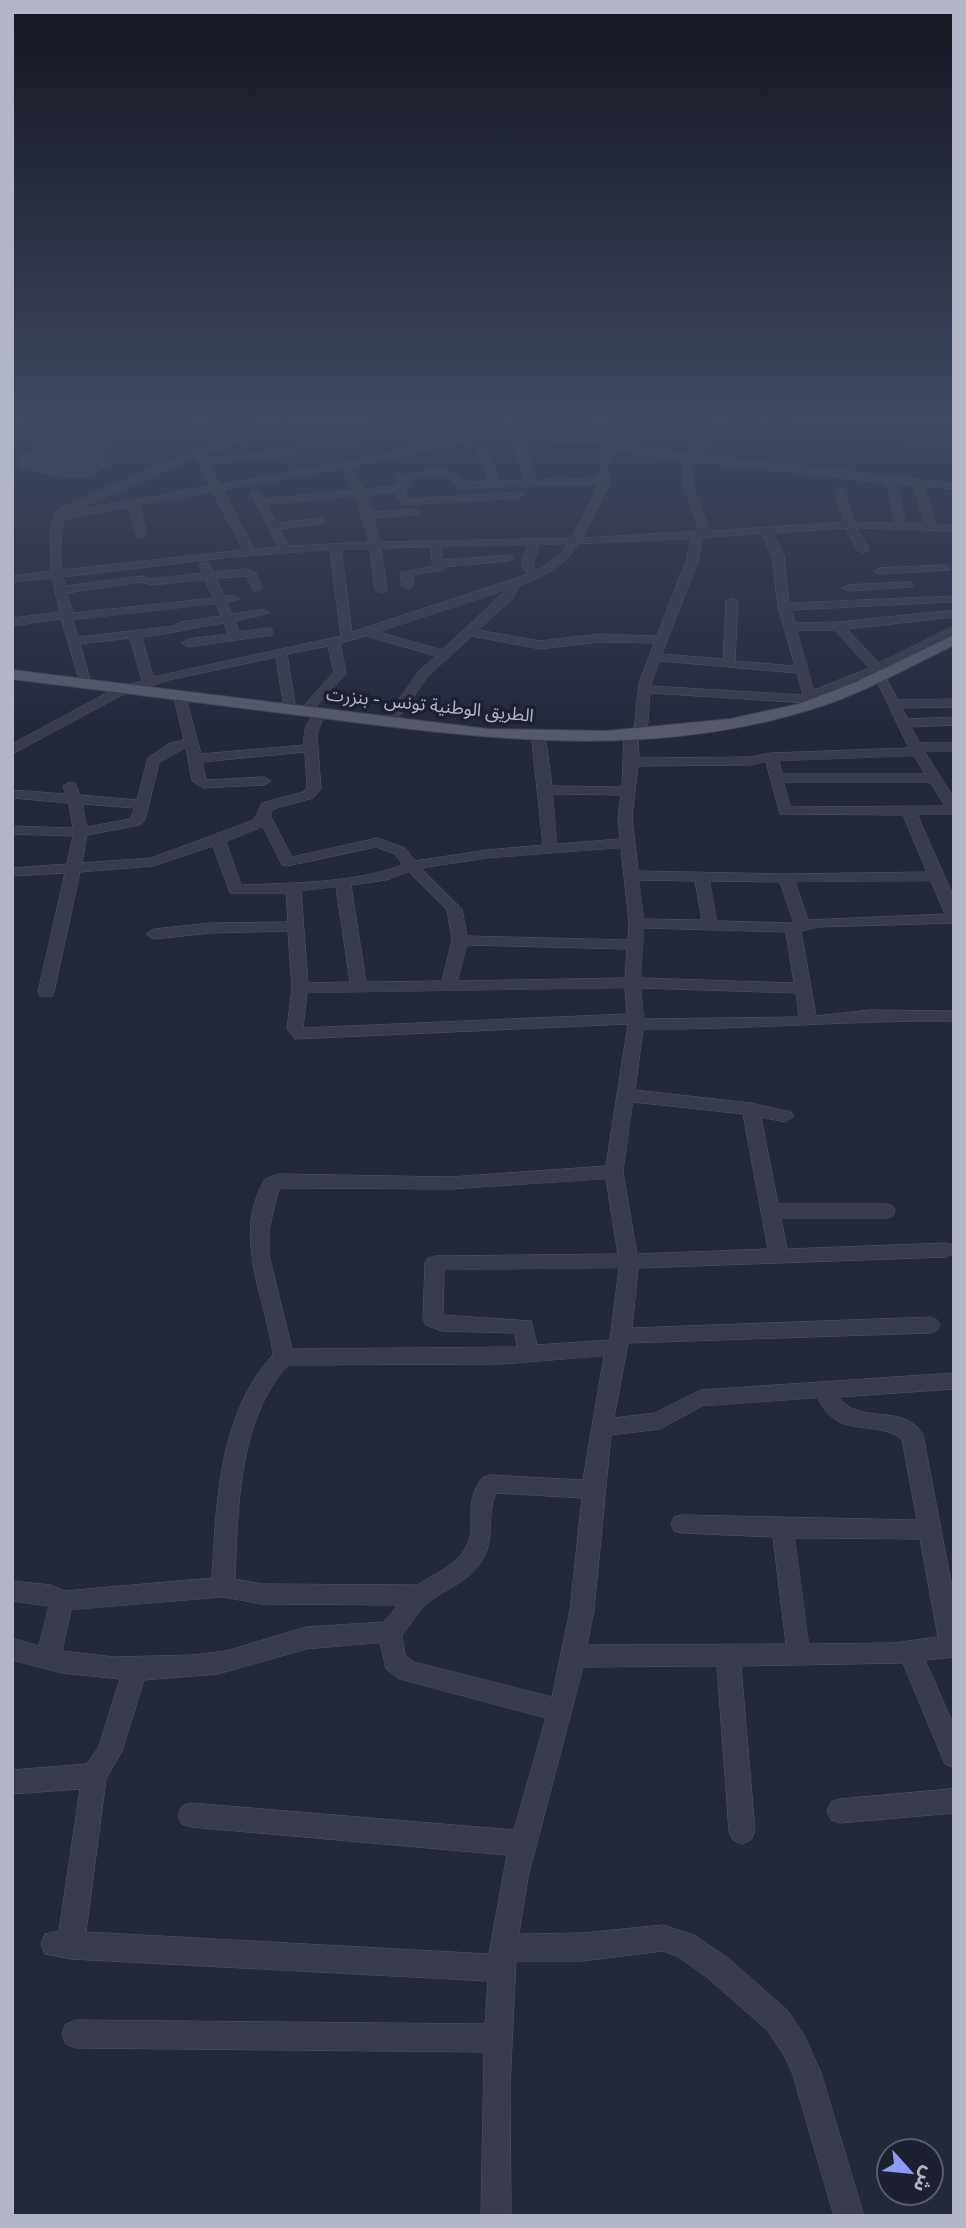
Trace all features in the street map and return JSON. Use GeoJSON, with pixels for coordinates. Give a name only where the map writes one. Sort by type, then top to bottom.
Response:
{"type":"FeatureCollection","features":[{"type":"Feature","properties":{"kind":"main road","name":"الطريق الوطنية تونس - بنزرت"},"geometry":{"type":"LineString","coordinates":[[12,674],[85,683],[142,686],[482,739],[539,742],[634,736],[786,717],[824,706],[879,675],[954,639]]}},
{"type":"Feature","properties":{"kind":"main road","name":"الطريق الوطنية تونس - بنزرت"},"geometry":{"type":"LineString","coordinates":[[12,680],[181,702],[304,712],[519,736],[634,736],[764,717],[954,645]]}},
{"type":"Feature","properties":{"kind":"street"},"geometry":{"type":"LineString","coordinates":[[58,525],[55,575],[62,590],[85,683]]}},
{"type":"Feature","properties":{"kind":"street"},"geometry":{"type":"LineString","coordinates":[[139,525],[141,535]]}},
{"type":"Feature","properties":{"kind":"street"},"geometry":{"type":"LineString","coordinates":[[235,525],[250,552]]}},
{"type":"Feature","properties":{"kind":"street"},"geometry":{"type":"LineString","coordinates":[[284,525],[275,526],[285,549]]}},
{"type":"Feature","properties":{"kind":"street"},"geometry":{"type":"LineString","coordinates":[[372,525],[380,590]]}},
{"type":"Feature","properties":{"kind":"street"},"geometry":{"type":"LineString","coordinates":[[12,750],[116,693],[197,670],[366,632],[514,584],[531,572],[558,562],[575,542],[583,525]]}},
{"type":"Feature","properties":{"kind":"street"},"geometry":{"type":"LineString","coordinates":[[496,2216],[497,2038],[502,1958],[523,1844],[560,1710],[582,1610],[601,1427],[619,1341],[629,1261],[614,1172],[636,1022],[633,983],[637,923],[627,843],[626,791],[644,689],[653,657],[693,558],[701,534],[699,525]]}},
{"type":"Feature","properties":{"kind":"street"},"geometry":{"type":"LineString","coordinates":[[850,525],[863,550]]}},
{"type":"Feature","properties":{"kind":"street"},"geometry":{"type":"LineString","coordinates":[[12,579],[201,557],[335,546],[575,542],[850,525],[952,527],[954,540]]}},
{"type":"Feature","properties":{"kind":"street"},"geometry":{"type":"LineString","coordinates":[[644,689],[815,698],[801,670],[784,607],[781,569],[766,530]]}},
{"type":"Feature","properties":{"kind":"street"},"geometry":{"type":"LineString","coordinates":[[531,572],[535,542]]}},
{"type":"Feature","properties":{"kind":"street"},"geometry":{"type":"LineString","coordinates":[[408,586],[406,573],[436,570],[438,564],[435,543]]}},
{"type":"Feature","properties":{"kind":"street"},"geometry":{"type":"LineString","coordinates":[[304,712],[340,673],[335,546]]}},
{"type":"Feature","properties":{"kind":"street"},"geometry":{"type":"LineString","coordinates":[[201,557],[235,636]]}},
{"type":"Feature","properties":{"kind":"street"},"geometry":{"type":"LineString","coordinates":[[438,564],[508,558]]}},
{"type":"Feature","properties":{"kind":"street"},"geometry":{"type":"LineString","coordinates":[[880,571],[949,581]]}},
{"type":"Feature","properties":{"kind":"street"},"geometry":{"type":"LineString","coordinates":[[62,590],[141,579],[151,582],[247,572],[252,575],[257,588]]}},
{"type":"Feature","properties":{"kind":"street"},"geometry":{"type":"LineString","coordinates":[[476,572],[531,572]]}},
{"type":"Feature","properties":{"kind":"street"},"geometry":{"type":"LineString","coordinates":[[784,607],[854,606],[949,581]]}},
{"type":"Feature","properties":{"kind":"street"},"geometry":{"type":"LineString","coordinates":[[854,606],[845,582],[908,585]]}},
{"type":"Feature","properties":{"kind":"street"},"geometry":{"type":"LineString","coordinates":[[389,721],[425,673],[509,596],[514,584]]}},
{"type":"Feature","properties":{"kind":"street"},"geometry":{"type":"LineString","coordinates":[[12,622],[233,599]]}},
{"type":"Feature","properties":{"kind":"street"},"geometry":{"type":"LineString","coordinates":[[729,664],[732,601]]}},
{"type":"Feature","properties":{"kind":"street"},"geometry":{"type":"LineString","coordinates":[[173,606],[197,670]]}},
{"type":"Feature","properties":{"kind":"street"},"geometry":{"type":"LineString","coordinates":[[790,627],[838,626],[954,612]]}},
{"type":"Feature","properties":{"kind":"street"},"geometry":{"type":"LineString","coordinates":[[73,641],[135,635],[264,613]]}},
{"type":"Feature","properties":{"kind":"street"},"geometry":{"type":"LineString","coordinates":[[771,757],[785,811],[954,809],[917,749],[879,675],[838,626]]}},
{"type":"Feature","properties":{"kind":"street"},"geometry":{"type":"LineString","coordinates":[[879,675],[954,630]]}},
{"type":"Feature","properties":{"kind":"street"},"geometry":{"type":"LineString","coordinates":[[188,643],[268,632]]}},
{"type":"Feature","properties":{"kind":"street"},"geometry":{"type":"LineString","coordinates":[[366,632],[443,654]]}},
{"type":"Feature","properties":{"kind":"street"},"geometry":{"type":"LineString","coordinates":[[468,632],[540,645],[599,638],[660,640]]}},
{"type":"Feature","properties":{"kind":"street"},"geometry":{"type":"LineString","coordinates":[[135,635],[142,686]]}},
{"type":"Feature","properties":{"kind":"street"},"geometry":{"type":"LineString","coordinates":[[12,872],[153,862],[260,823],[265,817],[267,806],[308,795],[314,789],[310,734],[281,652]]}},
{"type":"Feature","properties":{"kind":"street"},"geometry":{"type":"LineString","coordinates":[[653,657],[801,670]]}},
{"type":"Feature","properties":{"kind":"street"},"geometry":{"type":"LineString","coordinates":[[181,702],[199,781],[202,784],[264,781]]}},
{"type":"Feature","properties":{"kind":"street"},"geometry":{"type":"LineString","coordinates":[[894,704],[954,703]]}},
{"type":"Feature","properties":{"kind":"street"},"geometry":{"type":"LineString","coordinates":[[903,723],[954,721]]}},
{"type":"Feature","properties":{"kind":"street"},"geometry":{"type":"LineString","coordinates":[[539,742],[550,848]]}},
{"type":"Feature","properties":{"kind":"street"},"geometry":{"type":"LineString","coordinates":[[12,830],[81,832],[135,822],[140,817],[153,761],[175,746],[191,744]]}},
{"type":"Feature","properties":{"kind":"street"},"geometry":{"type":"LineString","coordinates":[[632,762],[750,761],[771,757],[954,747]]}},
{"type":"Feature","properties":{"kind":"street"},"geometry":{"type":"LineString","coordinates":[[195,759],[310,748]]}},
{"type":"Feature","properties":{"kind":"street"},"geometry":{"type":"LineString","coordinates":[[778,778],[942,786]]}},
{"type":"Feature","properties":{"kind":"street"},"geometry":{"type":"LineString","coordinates":[[546,790],[626,791]]}},
{"type":"Feature","properties":{"kind":"street"},"geometry":{"type":"LineString","coordinates":[[12,794],[72,792],[141,804]]}},
{"type":"Feature","properties":{"kind":"street"},"geometry":{"type":"LineString","coordinates":[[46,992],[81,832],[72,792]]}},
{"type":"Feature","properties":{"kind":"street"},"geometry":{"type":"LineString","coordinates":[[637,923],[797,926],[954,917],[908,810]]}},
{"type":"Feature","properties":{"kind":"street"},"geometry":{"type":"LineString","coordinates":[[265,817],[287,862],[377,842],[400,851],[454,909],[460,940],[448,987]]}},
{"type":"Feature","properties":{"kind":"street"},"geometry":{"type":"LineString","coordinates":[[220,839],[226,871],[235,890],[293,888],[386,876],[414,866],[550,848],[627,843]]}},
{"type":"Feature","properties":{"kind":"street"},"geometry":{"type":"LineString","coordinates":[[630,875],[702,878],[937,876]]}},
{"type":"Feature","properties":{"kind":"street"},"geometry":{"type":"LineString","coordinates":[[702,878],[710,925]]}},
{"type":"Feature","properties":{"kind":"street"},"geometry":{"type":"LineString","coordinates":[[786,878],[797,926],[802,988],[808,1020]]}},
{"type":"Feature","properties":{"kind":"street"},"geometry":{"type":"LineString","coordinates":[[343,882],[359,989]]}},
{"type":"Feature","properties":{"kind":"street"},"geometry":{"type":"LineString","coordinates":[[293,888],[300,988],[295,1030],[306,1035],[636,1022],[726,1025],[870,1015],[954,1016]]}},
{"type":"Feature","properties":{"kind":"street"},"geometry":{"type":"LineString","coordinates":[[154,934],[295,926]]}},
{"type":"Feature","properties":{"kind":"street"},"geometry":{"type":"LineString","coordinates":[[460,940],[635,945]]}},
{"type":"Feature","properties":{"kind":"street"},"geometry":{"type":"LineString","coordinates":[[300,988],[633,983],[802,988]]}},
{"type":"Feature","properties":{"kind":"street"},"geometry":{"type":"LineString","coordinates":[[625,1095],[751,1109],[785,1116]]}},
{"type":"Feature","properties":{"kind":"street"},"geometry":{"type":"LineString","coordinates":[[751,1109],[778,1254]]}},
{"type":"Feature","properties":{"kind":"street"},"geometry":{"type":"LineString","coordinates":[[282,1357],[281,1327],[258,1252],[271,1184],[279,1180],[450,1184],[614,1172]]}},
{"type":"Feature","properties":{"kind":"street"},"geometry":{"type":"LineString","coordinates":[[771,1211],[886,1211]]}},
{"type":"Feature","properties":{"kind":"street"},"geometry":{"type":"LineString","coordinates":[[528,1354],[524,1326],[442,1324],[433,1320],[435,1263],[629,1261],[946,1250]]}},
{"type":"Feature","properties":{"kind":"street"},"geometry":{"type":"LineString","coordinates":[[223,1587],[230,1478],[257,1393],[273,1365],[282,1357],[411,1358],[528,1354],[619,1341],[699,1335],[930,1325]]}},
{"type":"Feature","properties":{"kind":"street"},"geometry":{"type":"LineString","coordinates":[[601,1427],[657,1421],[701,1398],[826,1392],[954,1381]]}},
{"type":"Feature","properties":{"kind":"street"},"geometry":{"type":"LineString","coordinates":[[573,1656],[910,1652],[952,1646],[912,1435],[898,1426],[837,1414],[830,1406],[826,1392]]}},
{"type":"Feature","properties":{"kind":"street"},"geometry":{"type":"LineString","coordinates":[[560,1710],[408,1671],[394,1661],[390,1632],[421,1595],[451,1576],[476,1550],[482,1498],[491,1484],[594,1490]]}},
{"type":"Feature","properties":{"kind":"street"},"geometry":{"type":"LineString","coordinates":[[682,1524],[928,1530]]}},
{"type":"Feature","properties":{"kind":"street"},"geometry":{"type":"LineString","coordinates":[[783,1528],[799,1654]]}},
{"type":"Feature","properties":{"kind":"street"},"geometry":{"type":"LineString","coordinates":[[12,1591],[51,1595],[62,1601],[223,1587],[262,1594],[421,1595]]}},
{"type":"Feature","properties":{"kind":"street"},"geometry":{"type":"LineString","coordinates":[[48,1659],[62,1601]]}},
{"type":"Feature","properties":{"kind":"street"},"geometry":{"type":"LineString","coordinates":[[12,1649],[48,1659],[163,1669],[220,1663],[277,1644],[326,1634],[390,1632]]}},
{"type":"Feature","properties":{"kind":"street"},"geometry":{"type":"LineString","coordinates":[[910,1652],[954,1756]]}},
{"type":"Feature","properties":{"kind":"street"},"geometry":{"type":"LineString","coordinates":[[728,1653],[742,1830]]}},
{"type":"Feature","properties":{"kind":"street"},"geometry":{"type":"LineString","coordinates":[[135,1668],[110,1751],[94,1776],[63,1944],[502,1958],[663,1938],[684,1945],[718,1968],[769,2013],[795,2047],[807,2073],[849,2216]]}},
{"type":"Feature","properties":{"kind":"street"},"geometry":{"type":"LineString","coordinates":[[12,1782],[94,1776]]}},
{"type":"Feature","properties":{"kind":"street"},"geometry":{"type":"LineString","coordinates":[[840,1811],[954,1801]]}},
{"type":"Feature","properties":{"kind":"street"},"geometry":{"type":"LineString","coordinates":[[191,1815],[523,1844]]}},
{"type":"Feature","properties":{"kind":"street"},"geometry":{"type":"LineString","coordinates":[[76,2034],[497,2038]]}}]}
